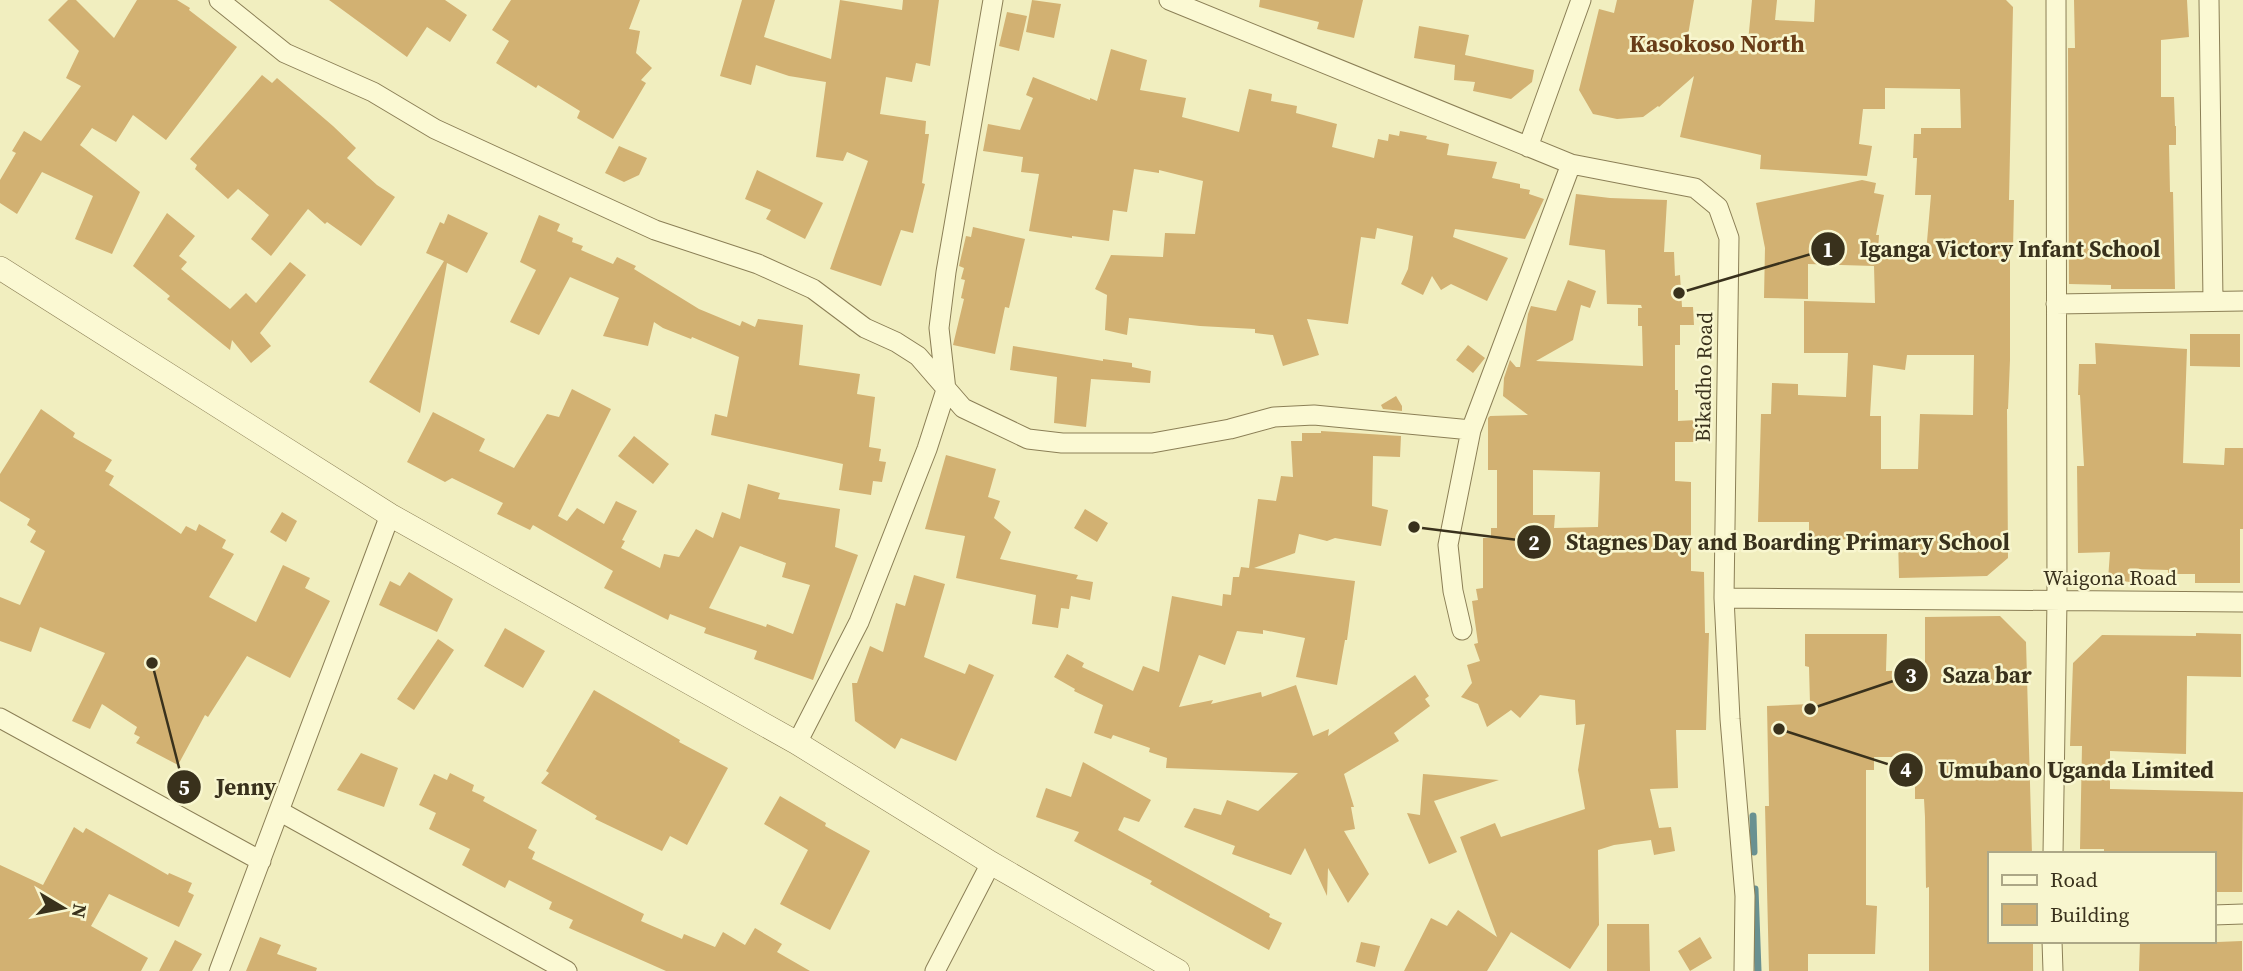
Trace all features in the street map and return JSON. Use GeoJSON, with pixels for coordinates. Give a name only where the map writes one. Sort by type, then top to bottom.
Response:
{"type":"FeatureCollection","features":[{"type":"Feature","properties":{"kind":"street"},"geometry":{"type":"LineString","coordinates":[[219,0],[285,53],[373,92],[435,129],[655,230],[758,264],[813,289],[865,328],[918,356],[963,408],[1028,439],[1062,443],[1152,443],[1230,429],[1274,416],[1314,415],[1471,430]]}},
{"type":"Feature","properties":{"kind":"street"},"geometry":{"type":"LineString","coordinates":[[797,743],[859,622],[927,449],[946,390],[939,328],[946,272],[993,0]]}},
{"type":"Feature","properties":{"kind":"street","name":"Bikadho Road"},"geometry":{"type":"LineString","coordinates":[[1168,0],[1192,4],[1571,164],[1695,188],[1718,206],[1729,238],[1724,598],[1730,719],[1745,895],[1744,971]]}},
{"type":"Feature","properties":{"kind":"street"},"geometry":{"type":"LineString","coordinates":[[1528,147],[1581,0]]}},
{"type":"Feature","properties":{"kind":"street"},"geometry":{"type":"LineString","coordinates":[[2053,852],[2057,600],[2056,0]]}},
{"type":"Feature","properties":{"kind":"street"},"geometry":{"type":"LineString","coordinates":[[2209,0],[2213,301]]}},
{"type":"Feature","properties":{"kind":"street"},"geometry":{"type":"LineString","coordinates":[[1462,630],[1453,592],[1448,545],[1471,430],[1571,164]]}},
{"type":"Feature","properties":{"kind":"street"},"geometry":{"type":"LineString","coordinates":[[0,268],[390,515],[797,743],[990,863],[1178,971]]}},
{"type":"Feature","properties":{"kind":"street"},"geometry":{"type":"LineString","coordinates":[[2056,304],[2243,301]]}},
{"type":"Feature","properties":{"kind":"street"},"geometry":{"type":"LineString","coordinates":[[219,971],[390,515]]}},
{"type":"Feature","properties":{"kind":"street","name":"Waigona Road"},"geometry":{"type":"LineString","coordinates":[[1724,598],[2243,602]]}},
{"type":"Feature","properties":{"kind":"street"},"geometry":{"type":"LineString","coordinates":[[0,718],[261,861]]}},
{"type":"Feature","properties":{"kind":"street"},"geometry":{"type":"LineString","coordinates":[[279,811],[567,971]]}},
{"type":"Feature","properties":{"kind":"street"},"geometry":{"type":"LineString","coordinates":[[936,971],[990,863]]}},
{"type":"Feature","properties":{"kind":"street"},"geometry":{"type":"LineString","coordinates":[[2215,915],[2243,914]]}},
{"type":"Feature","properties":{"kind":"street"},"geometry":{"type":"LineString","coordinates":[[2052,943],[2053,971]]}},
{"type":"Feature","properties":{"kind":"building"},"geometry":{"type":"Polygon","coordinates":[[[68,0],[76,0],[114,38],[137,0],[177,0],[237,47],[166,140],[133,115],[116,142],[92,128],[80,145],[140,192],[112,254],[75,239],[93,196],[42,172],[17,214],[0,203],[0,180],[16,153],[12,151],[24,131],[41,141],[81,86],[66,78],[79,51],[48,20],[68,0]]]}},
{"type":"Feature","properties":{"kind":"building"},"geometry":{"type":"Polygon","coordinates":[[[329,0],[445,0],[467,15],[450,42],[427,27],[407,57],[329,0]]]}},
{"type":"Feature","properties":{"kind":"building"},"geometry":{"type":"Polygon","coordinates":[[[511,0],[640,0],[629,29],[640,31],[636,53],[652,68],[641,80],[646,83],[613,139],[577,118],[580,111],[496,63],[509,41],[492,30],[511,0]]]}},
{"type":"Feature","properties":{"kind":"building"},"geometry":{"type":"Polygon","coordinates":[[[742,0],[775,0],[764,37],[831,59],[840,0],[902,10],[903,0],[939,0],[930,66],[916,63],[912,82],[886,77],[880,114],[926,121],[925,134],[929,134],[922,183],[925,184],[913,233],[901,230],[881,286],[830,269],[868,161],[847,152],[843,161],[816,157],[826,82],[789,76],[756,65],[751,85],[720,76],[742,0]]]}},
{"type":"Feature","properties":{"kind":"building"},"geometry":{"type":"Polygon","coordinates":[[[1032,0],[1061,4],[1054,38],[1026,32],[1032,0]]]}},
{"type":"Feature","properties":{"kind":"building"},"geometry":{"type":"Polygon","coordinates":[[[1260,0],[1363,0],[1354,38],[1317,29],[1319,22],[1259,7],[1260,0]]]}},
{"type":"Feature","properties":{"kind":"building"},"geometry":{"type":"Polygon","coordinates":[[[1617,0],[1694,0],[1687,41],[1747,53],[1752,0],[1777,0],[1775,20],[1814,22],[1815,0],[2006,0],[2013,7],[2009,200],[2014,200],[2013,251],[2010,251],[2007,409],[2008,558],[1987,576],[1899,578],[1898,538],[1809,540],[1809,522],[1758,522],[1761,414],[1771,414],[1772,383],[1798,384],[1798,395],[1846,397],[1848,353],[1804,353],[1804,301],[1875,303],[1874,266],[1808,264],[1808,299],[1764,298],[1765,248],[1756,203],[1862,180],[1876,183],[1874,193],[1884,195],[1876,235],[1879,235],[1878,251],[1926,253],[1931,195],[1915,195],[1917,158],[1913,158],[1914,134],[1921,134],[1921,128],[1961,128],[1960,89],[1885,88],[1885,109],[1863,109],[1859,144],[1872,146],[1867,176],[1760,169],[1761,155],[1680,137],[1694,76],[1659,107],[1643,117],[1617,119],[1593,114],[1579,90],[1599,9],[1614,13],[1617,0]],[[1907,355],[1905,370],[1873,365],[1870,416],[1881,416],[1881,469],[1918,469],[1920,414],[1973,415],[1974,355],[1907,355]]]}},
{"type":"Feature","properties":{"kind":"building"},"geometry":{"type":"Polygon","coordinates":[[[2074,0],[2187,0],[2189,37],[2161,40],[2161,97],[2174,97],[2176,126],[2176,145],[2169,145],[2175,289],[2111,289],[2111,285],[2069,284],[2068,48],[2075,48],[2074,0]]]}},
{"type":"Feature","properties":{"kind":"building"},"geometry":{"type":"Polygon","coordinates":[[[1007,12],[1027,16],[1019,51],[999,46],[1007,12]]]}},
{"type":"Feature","properties":{"kind":"building"},"geometry":{"type":"Polygon","coordinates":[[[1419,26],[1469,35],[1465,55],[1534,70],[1532,82],[1511,99],[1473,91],[1475,82],[1454,80],[1455,65],[1414,58],[1419,26]]]}},
{"type":"Feature","properties":{"kind":"building"},"geometry":{"type":"Polygon","coordinates":[[[1111,49],[1147,60],[1140,90],[1186,98],[1182,117],[1239,132],[1249,89],[1272,94],[1271,101],[1297,106],[1296,113],[1337,124],[1332,147],[1374,158],[1378,139],[1388,141],[1389,134],[1399,136],[1400,131],[1427,136],[1426,139],[1449,144],[1447,155],[1497,162],[1492,178],[1520,184],[1520,188],[1530,190],[1529,194],[1544,199],[1525,239],[1455,229],[1453,237],[1508,258],[1487,301],[1451,284],[1441,290],[1432,276],[1423,295],[1401,284],[1408,269],[1413,236],[1377,228],[1375,239],[1361,237],[1348,324],[1307,319],[1319,355],[1283,366],[1273,335],[1255,333],[1255,329],[1129,318],[1127,335],[1105,330],[1107,295],[1095,289],[1111,255],[1163,257],[1165,233],[1195,234],[1203,181],[1159,170],[1159,173],[1134,169],[1127,212],[1113,210],[1109,241],[1072,238],[1029,231],[1039,174],[1021,172],[1023,157],[983,151],[988,124],[1020,130],[1033,98],[1026,95],[1033,77],[1097,101],[1111,49]]]}},
{"type":"Feature","properties":{"kind":"building"},"geometry":{"type":"Polygon","coordinates":[[[262,75],[272,83],[277,78],[333,126],[356,148],[347,158],[395,197],[361,246],[327,222],[325,224],[308,209],[271,256],[251,239],[269,215],[238,189],[228,199],[195,169],[197,165],[190,159],[262,75]]]}},
{"type":"Feature","properties":{"kind":"building"},"geometry":{"type":"Polygon","coordinates":[[[619,146],[647,158],[639,175],[624,182],[605,173],[619,146]]]}},
{"type":"Feature","properties":{"kind":"building"},"geometry":{"type":"Polygon","coordinates":[[[757,170],[823,203],[805,239],[766,219],[771,210],[745,199],[757,170]]]}},
{"type":"Feature","properties":{"kind":"building"},"geometry":{"type":"Polygon","coordinates":[[[1576,194],[1667,200],[1664,252],[1674,252],[1675,276],[1680,275],[1682,307],[1693,307],[1694,325],[1680,325],[1680,345],[1675,345],[1675,390],[1678,390],[1678,421],[1696,420],[1696,442],[1675,442],[1675,481],[1691,482],[1691,571],[1704,572],[1705,633],[1709,633],[1706,730],[1676,730],[1678,788],[1650,789],[1659,828],[1671,827],[1675,851],[1654,855],[1651,840],[1598,850],[1599,925],[1570,969],[1511,932],[1487,971],[1404,971],[1431,918],[1447,926],[1458,910],[1497,937],[1460,837],[1495,823],[1501,837],[1585,809],[1578,770],[1585,724],[1576,725],[1575,700],[1540,695],[1520,718],[1511,710],[1487,727],[1478,704],[1461,697],[1472,683],[1467,665],[1480,661],[1474,644],[1478,643],[1472,601],[1478,600],[1476,589],[1483,588],[1483,538],[1491,538],[1491,528],[1497,528],[1497,470],[1488,470],[1488,418],[1528,415],[1503,396],[1504,378],[1510,360],[1516,367],[1520,367],[1531,306],[1556,311],[1568,280],[1596,291],[1590,308],[1581,305],[1573,340],[1536,361],[1643,366],[1642,326],[1638,326],[1638,308],[1642,308],[1641,305],[1607,304],[1605,250],[1569,245],[1576,194]],[[1533,470],[1533,515],[1555,515],[1554,528],[1598,527],[1600,472],[1533,470]]]}},
{"type":"Feature","properties":{"kind":"building"},"geometry":{"type":"Polygon","coordinates":[[[167,213],[195,236],[179,256],[187,262],[181,269],[230,309],[246,293],[256,303],[290,262],[306,275],[260,333],[271,346],[251,363],[232,340],[230,350],[167,299],[170,296],[133,266],[167,213]]]}},
{"type":"Feature","properties":{"kind":"building"},"geometry":{"type":"Polygon","coordinates":[[[448,214],[488,233],[467,273],[447,263],[420,413],[369,382],[444,261],[426,253],[440,222],[444,224],[448,214]]]}},
{"type":"Feature","properties":{"kind":"building"},"geometry":{"type":"Polygon","coordinates":[[[539,215],[560,224],[557,231],[573,238],[572,242],[583,246],[581,250],[613,264],[617,257],[636,266],[634,269],[699,309],[740,326],[742,321],[755,327],[758,319],[803,325],[799,365],[860,374],[857,394],[875,397],[869,447],[881,449],[879,461],[886,462],[882,482],[873,481],[871,495],[839,490],[843,464],[711,435],[715,414],[727,417],[739,357],[663,328],[654,322],[648,346],[603,336],[619,298],[570,277],[539,335],[510,322],[536,270],[520,262],[539,215]]]}},
{"type":"Feature","properties":{"kind":"building"},"geometry":{"type":"Polygon","coordinates":[[[973,227],[1025,239],[1009,308],[1005,307],[995,354],[953,345],[964,299],[961,298],[965,280],[961,279],[964,268],[959,266],[966,236],[971,237],[973,227]]]}},
{"type":"Feature","properties":{"kind":"building"},"geometry":{"type":"Polygon","coordinates":[[[2190,334],[2240,334],[2240,367],[2190,366],[2190,334]]]}},
{"type":"Feature","properties":{"kind":"building"},"geometry":{"type":"Polygon","coordinates":[[[2095,343],[2187,349],[2183,463],[2224,465],[2225,448],[2243,448],[2240,583],[2195,583],[2195,574],[2168,574],[2168,570],[2132,569],[2131,582],[2108,580],[2110,552],[2078,553],[2077,466],[2084,466],[2078,395],[2079,364],[2096,364],[2095,343]]]}},
{"type":"Feature","properties":{"kind":"building"},"geometry":{"type":"Polygon","coordinates":[[[1468,345],[1485,358],[1473,373],[1456,360],[1468,345]]]}},
{"type":"Feature","properties":{"kind":"building"},"geometry":{"type":"Polygon","coordinates":[[[1013,346],[1103,361],[1132,363],[1132,367],[1151,371],[1150,383],[1091,379],[1086,427],[1054,423],[1057,377],[1010,370],[1013,346]]]}},
{"type":"Feature","properties":{"kind":"building"},"geometry":{"type":"Polygon","coordinates":[[[572,389],[611,409],[558,516],[567,521],[577,508],[604,524],[616,501],[637,511],[622,540],[625,541],[621,548],[660,568],[664,554],[679,557],[696,529],[713,538],[722,512],[740,519],[748,484],[780,493],[778,499],[840,509],[835,547],[858,555],[813,680],[754,659],[757,651],[704,633],[706,628],[670,614],[668,620],[604,588],[613,571],[533,525],[530,530],[497,514],[503,503],[452,478],[445,482],[407,462],[433,412],[485,439],[479,451],[514,468],[547,414],[559,417],[572,389]],[[740,546],[709,608],[793,634],[810,585],[782,577],[786,563],[740,546]]]}},
{"type":"Feature","properties":{"kind":"building"},"geometry":{"type":"Polygon","coordinates":[[[1396,396],[1402,411],[1383,409],[1381,405],[1396,396]]]}},
{"type":"Feature","properties":{"kind":"building"},"geometry":{"type":"Polygon","coordinates":[[[41,409],[75,433],[73,437],[112,460],[105,471],[114,476],[109,485],[181,534],[186,526],[196,531],[199,524],[226,540],[222,548],[234,554],[209,597],[256,622],[283,565],[310,578],[305,588],[330,601],[290,678],[247,656],[208,717],[205,715],[178,765],[136,743],[140,737],[134,734],[137,727],[102,704],[90,729],[72,721],[105,653],[40,627],[31,652],[0,641],[0,597],[20,605],[45,551],[30,542],[36,531],[27,525],[30,519],[0,501],[0,474],[41,409]]]}},
{"type":"Feature","properties":{"kind":"building"},"geometry":{"type":"Polygon","coordinates":[[[1321,431],[1401,436],[1400,457],[1373,456],[1372,506],[1388,510],[1381,546],[1335,538],[1327,541],[1299,534],[1295,553],[1254,568],[1355,581],[1347,640],[1337,685],[1296,677],[1305,638],[1263,630],[1263,634],[1237,631],[1225,665],[1199,655],[1179,707],[1213,700],[1211,704],[1261,692],[1262,697],[1296,685],[1313,736],[1329,729],[1328,736],[1415,675],[1429,696],[1425,699],[1430,706],[1394,733],[1399,741],[1344,774],[1354,807],[1351,807],[1355,829],[1344,831],[1369,874],[1348,903],[1328,868],[1327,896],[1305,848],[1291,875],[1232,854],[1235,846],[1184,827],[1194,808],[1221,815],[1227,800],[1258,811],[1298,773],[1166,768],[1167,758],[1149,752],[1150,748],[1113,735],[1111,739],[1094,733],[1103,705],[1074,691],[1075,689],[1054,677],[1067,654],[1084,663],[1082,667],[1133,691],[1143,666],[1159,672],[1172,596],[1222,606],[1223,594],[1231,595],[1233,577],[1239,577],[1241,567],[1249,568],[1258,499],[1276,501],[1281,476],[1293,477],[1291,441],[1302,441],[1302,433],[1321,431]]]}},
{"type":"Feature","properties":{"kind":"building"},"geometry":{"type":"Polygon","coordinates":[[[634,436],[669,464],[653,484],[618,456],[634,436]]]}},
{"type":"Feature","properties":{"kind":"building"},"geometry":{"type":"Polygon","coordinates":[[[946,455],[996,469],[988,497],[1000,501],[994,518],[1011,532],[1000,559],[1078,575],[1076,579],[1093,582],[1090,600],[1071,596],[1069,609],[1061,608],[1058,628],[1032,624],[1036,595],[956,578],[965,536],[925,529],[946,455]]]}},
{"type":"Feature","properties":{"kind":"building"},"geometry":{"type":"Polygon","coordinates":[[[1085,509],[1108,523],[1097,542],[1074,528],[1085,509]]]}},
{"type":"Feature","properties":{"kind":"building"},"geometry":{"type":"Polygon","coordinates":[[[282,512],[297,521],[286,542],[270,532],[282,512]]]}},
{"type":"Feature","properties":{"kind":"building"},"geometry":{"type":"Polygon","coordinates":[[[409,572],[453,599],[437,632],[379,605],[390,581],[400,586],[409,572]]]}},
{"type":"Feature","properties":{"kind":"building"},"geometry":{"type":"Polygon","coordinates":[[[914,575],[945,584],[924,657],[965,674],[969,664],[994,675],[956,761],[901,738],[895,749],[855,721],[852,683],[857,683],[870,646],[883,652],[896,603],[905,606],[914,575]]]}},
{"type":"Feature","properties":{"kind":"building"},"geometry":{"type":"Polygon","coordinates":[[[2000,616],[2026,642],[2032,852],[1988,852],[1988,943],[2033,943],[2033,971],[1929,971],[1929,887],[1926,888],[1924,799],[1915,799],[1915,757],[1874,757],[1874,770],[1866,770],[1866,905],[1877,906],[1875,954],[1808,954],[1808,971],[1769,971],[1765,806],[1769,806],[1767,706],[1810,704],[1809,667],[1805,666],[1805,634],[1887,634],[1886,671],[1925,670],[1925,617],[2000,616]]]}},
{"type":"Feature","properties":{"kind":"building"},"geometry":{"type":"Polygon","coordinates":[[[505,628],[545,651],[523,688],[484,666],[505,628]]]}},
{"type":"Feature","properties":{"kind":"building"},"geometry":{"type":"Polygon","coordinates":[[[2196,633],[2241,634],[2241,677],[2187,676],[2186,754],[2110,751],[2110,789],[2243,792],[2242,892],[2215,892],[2215,852],[2104,852],[2104,849],[2080,849],[2082,746],[2070,746],[2073,663],[2102,635],[2196,636],[2196,633]]]}},
{"type":"Feature","properties":{"kind":"building"},"geometry":{"type":"Polygon","coordinates":[[[438,639],[454,650],[414,710],[397,699],[438,639]]]}},
{"type":"Feature","properties":{"kind":"building"},"geometry":{"type":"Polygon","coordinates":[[[594,690],[680,740],[679,742],[728,768],[687,845],[670,836],[662,851],[595,819],[597,816],[541,783],[594,690]]]}},
{"type":"Feature","properties":{"kind":"building"},"geometry":{"type":"Polygon","coordinates":[[[361,753],[398,768],[384,807],[337,790],[361,753]]]}},
{"type":"Feature","properties":{"kind":"building"},"geometry":{"type":"Polygon","coordinates":[[[1083,762],[1151,800],[1139,822],[1124,817],[1118,830],[1282,923],[1269,950],[1150,884],[1152,881],[1074,841],[1079,832],[1036,817],[1046,788],[1071,797],[1083,762]]]}},
{"type":"Feature","properties":{"kind":"building"},"geometry":{"type":"Polygon","coordinates":[[[450,773],[474,785],[472,791],[485,797],[483,801],[537,830],[528,848],[535,852],[532,859],[644,914],[641,921],[682,939],[684,934],[715,947],[723,932],[745,945],[755,928],[782,944],[777,952],[810,971],[666,971],[569,928],[573,920],[549,909],[552,902],[509,880],[505,888],[462,865],[470,849],[429,829],[436,813],[419,805],[434,774],[447,780],[450,773]]]}},
{"type":"Feature","properties":{"kind":"building"},"geometry":{"type":"Polygon","coordinates":[[[1423,774],[1499,780],[1434,801],[1457,852],[1429,864],[1407,813],[1420,815],[1423,774]]]}},
{"type":"Feature","properties":{"kind":"building"},"geometry":{"type":"Polygon","coordinates":[[[780,796],[826,823],[825,826],[870,851],[830,930],[780,904],[808,850],[764,824],[780,796]]]}},
{"type":"Feature","properties":{"kind":"building"},"geometry":{"type":"Polygon","coordinates":[[[74,827],[83,833],[86,828],[168,875],[169,873],[192,883],[188,892],[194,895],[179,927],[109,894],[91,926],[148,958],[141,971],[0,971],[0,865],[43,885],[74,827]]]}},
{"type":"Feature","properties":{"kind":"building"},"geometry":{"type":"Polygon","coordinates":[[[1607,924],[1649,924],[1650,971],[1607,971],[1607,924]]]}},
{"type":"Feature","properties":{"kind":"building"},"geometry":{"type":"Polygon","coordinates":[[[260,937],[281,945],[277,954],[317,968],[316,971],[246,971],[260,937]]]}},
{"type":"Feature","properties":{"kind":"building"},"geometry":{"type":"Polygon","coordinates":[[[1700,937],[1712,958],[1690,971],[1678,951],[1700,937]]]}},
{"type":"Feature","properties":{"kind":"building"},"geometry":{"type":"Polygon","coordinates":[[[175,940],[202,954],[192,971],[159,971],[175,940]]]}},
{"type":"Feature","properties":{"kind":"building"},"geometry":{"type":"Polygon","coordinates":[[[2242,941],[2242,971],[2139,971],[2140,943],[2242,941]]]}},
{"type":"Feature","properties":{"kind":"building"},"geometry":{"type":"Polygon","coordinates":[[[1361,942],[1380,946],[1375,967],[1356,962],[1361,942]]]}},
{"type":"Feature","properties":{"kind":"waterway"},"geometry":{"type":"LineString","coordinates":[[1753,816],[1754,852]]}},
{"type":"Feature","properties":{"kind":"waterway"},"geometry":{"type":"LineString","coordinates":[[1755,889],[1758,971]]}},
{"type":"Feature","properties":{"kind":"place","name":"Iganga Victory Infant School"},"geometry":{"type":"Point","coordinates":[1679,293]}},
{"type":"Feature","properties":{"kind":"place","name":"Stagnes Day and Boarding Primary School"},"geometry":{"type":"Point","coordinates":[1414,527]}},
{"type":"Feature","properties":{"kind":"place","name":"Jenny"},"geometry":{"type":"Point","coordinates":[152,663]}},
{"type":"Feature","properties":{"kind":"place","name":"Saza bar"},"geometry":{"type":"Point","coordinates":[1810,709]}},
{"type":"Feature","properties":{"kind":"place","name":"Umubano Uganda Limited"},"geometry":{"type":"Point","coordinates":[1779,729]}},
{"type":"Feature","properties":{"kind":"district","name":"Kasokoso North"},"geometry":{"type":"Point","coordinates":[1717,44]}}]}
